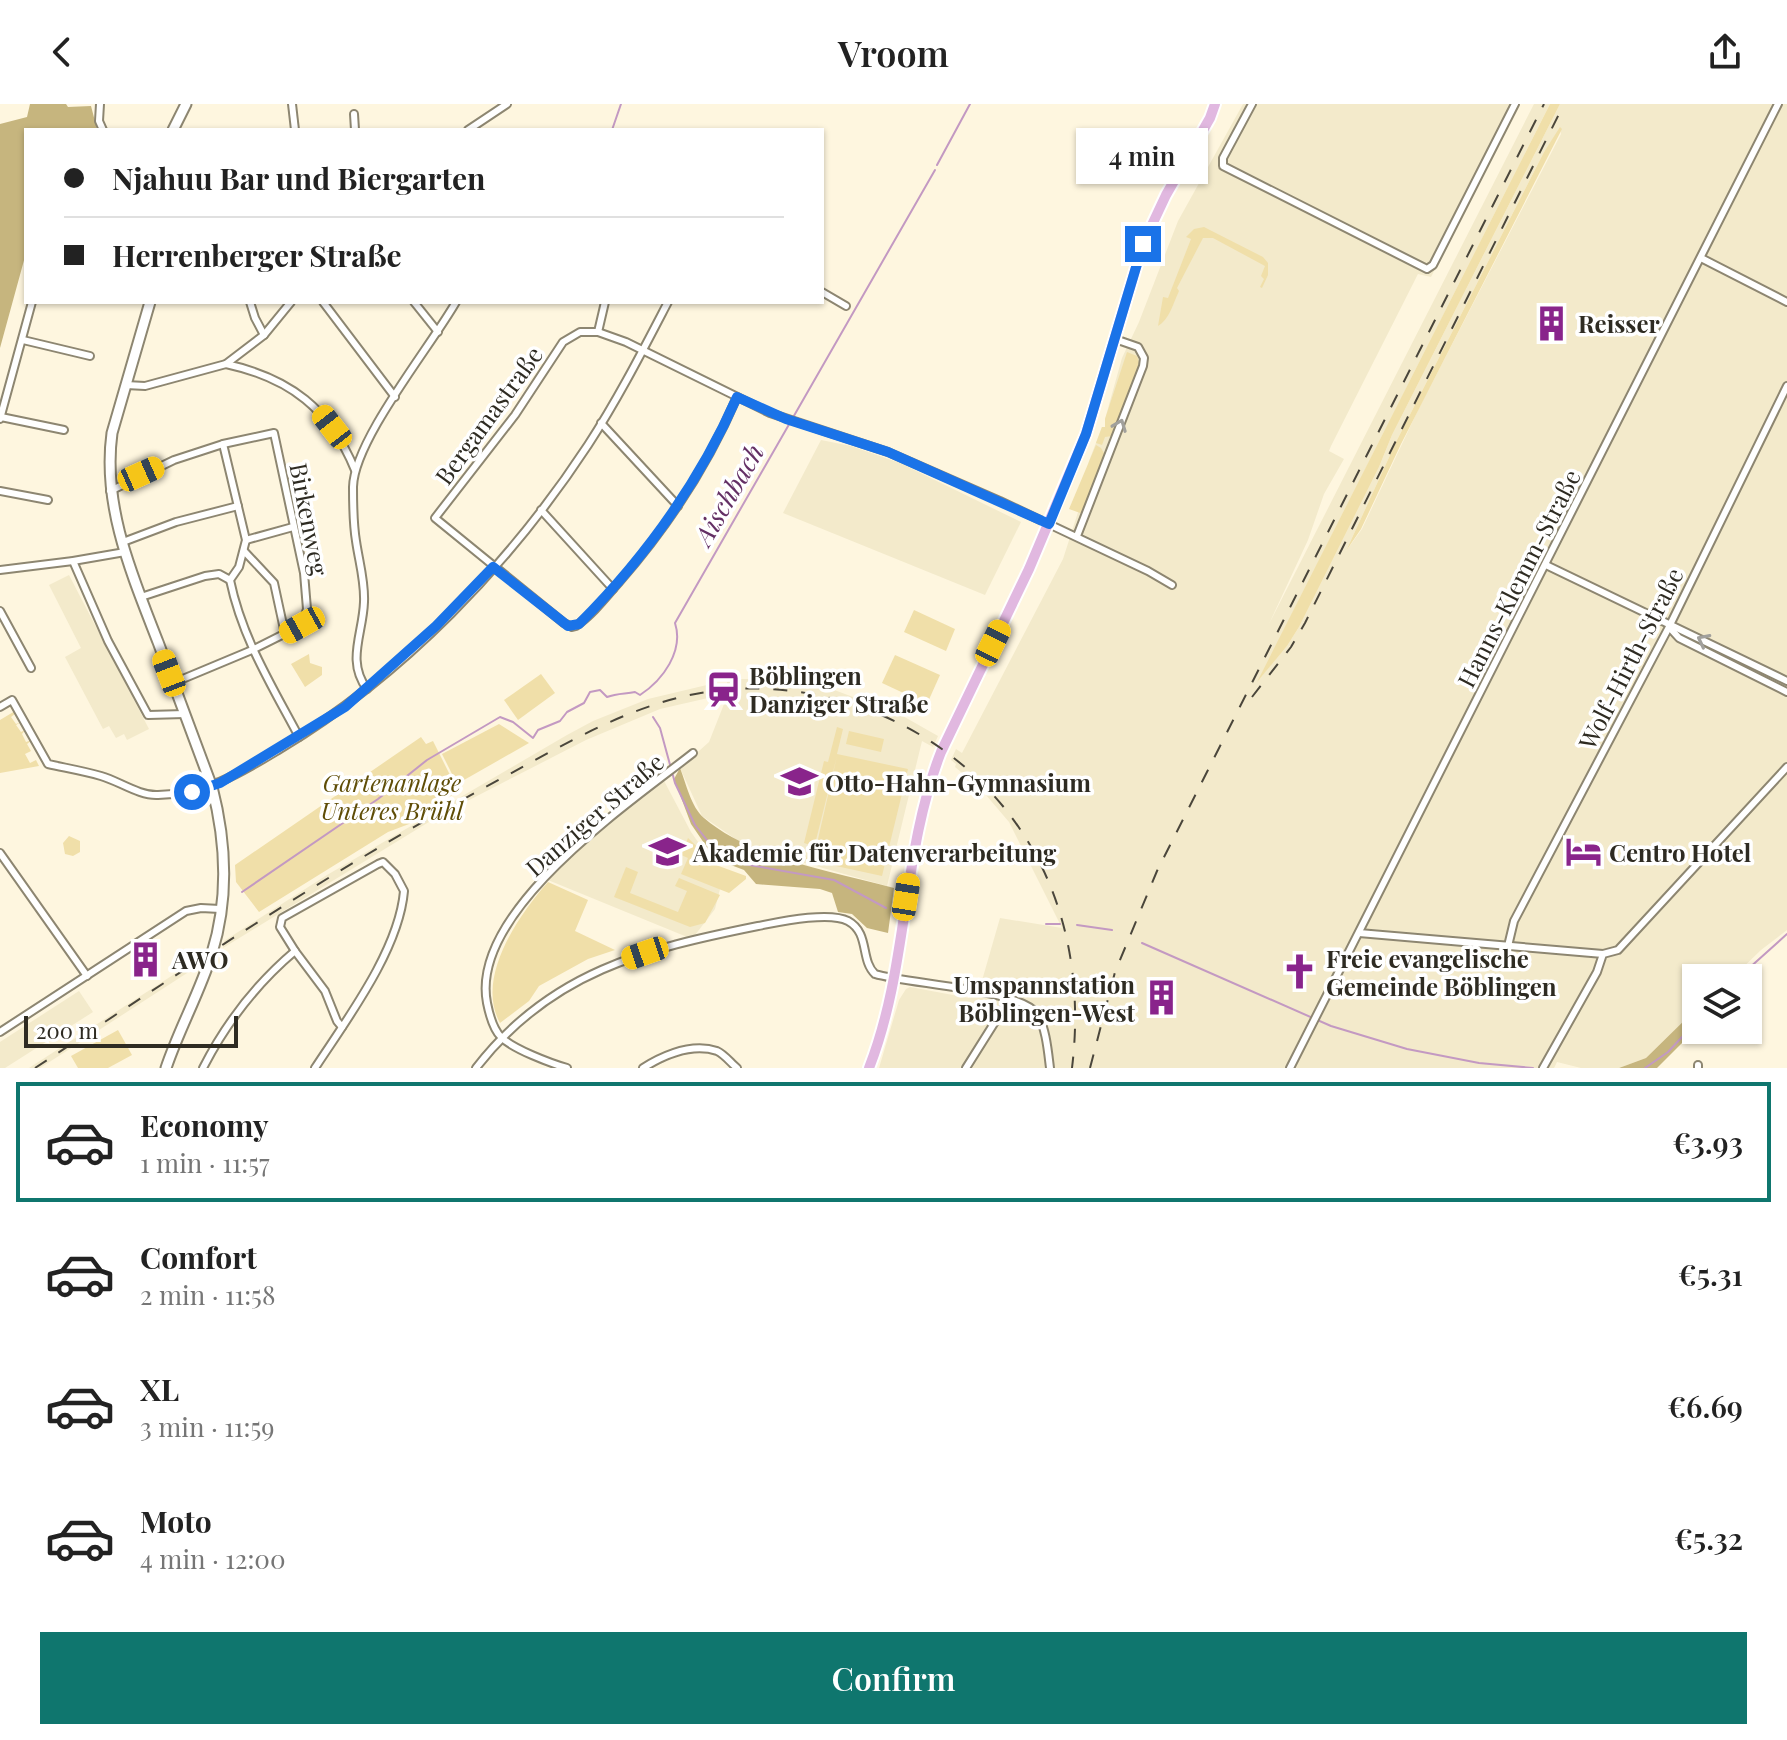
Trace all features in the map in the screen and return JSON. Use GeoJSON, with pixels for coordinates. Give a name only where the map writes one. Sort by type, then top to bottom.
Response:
{"type":"FeatureCollection","features":[{"type":"Feature","properties":{"kind":"main road"},"geometry":{"type":"LineString","coordinates":[[869,1068],[884,1023],[894,977],[914,844],[941,752],[1049,524],[1086,434],[1143,244],[1215,104]]}},
{"type":"Feature","properties":{"kind":"main road"},"geometry":{"type":"LineString","coordinates":[[1210,118],[1224,104]]}},
{"type":"Feature","properties":{"kind":"street"},"geometry":{"type":"LineString","coordinates":[[100,104],[99,121],[102,128]]}},
{"type":"Feature","properties":{"kind":"street"},"geometry":{"type":"LineString","coordinates":[[174,128],[186,104]]}},
{"type":"Feature","properties":{"kind":"street"},"geometry":{"type":"LineString","coordinates":[[292,104],[295,128]]}},
{"type":"Feature","properties":{"kind":"street"},"geometry":{"type":"LineString","coordinates":[[471,128],[507,104]]}},
{"type":"Feature","properties":{"kind":"street"},"geometry":{"type":"LineString","coordinates":[[1252,104],[1223,158],[1223,166],[1427,269],[1433,265],[1515,104]]}},
{"type":"Feature","properties":{"kind":"street","name":"Hanns-Klemm-Straße"},"geometry":{"type":"LineString","coordinates":[[1290,1068],[1778,104]]}},
{"type":"Feature","properties":{"kind":"street"},"geometry":{"type":"LineString","coordinates":[[354,114],[355,128]]}},
{"type":"Feature","properties":{"kind":"street"},"geometry":{"type":"LineString","coordinates":[[1701,258],[1787,302]]}},
{"type":"Feature","properties":{"kind":"street"},"geometry":{"type":"LineString","coordinates":[[824,293],[846,306]]}},
{"type":"Feature","properties":{"kind":"street"},"geometry":{"type":"LineString","coordinates":[[32,304],[0,418],[64,430]]}},
{"type":"Feature","properties":{"kind":"street"},"geometry":{"type":"LineString","coordinates":[[149,304],[112,433],[110,491],[141,597],[212,787],[219,811],[224,859],[213,951],[166,1068]]}},
{"type":"Feature","properties":{"kind":"street"},"geometry":{"type":"LineString","coordinates":[[251,304],[264,335]]}},
{"type":"Feature","properties":{"kind":"street"},"geometry":{"type":"LineString","coordinates":[[126,385],[145,386],[226,364],[264,335],[289,304]]}},
{"type":"Feature","properties":{"kind":"street"},"geometry":{"type":"LineString","coordinates":[[325,304],[395,397]]}},
{"type":"Feature","properties":{"kind":"street"},"geometry":{"type":"LineString","coordinates":[[416,304],[438,332]]}},
{"type":"Feature","properties":{"kind":"street"},"geometry":{"type":"LineString","coordinates":[[367,689],[357,673],[355,662],[363,620],[364,594],[353,511],[355,470],[375,429],[455,304]]}},
{"type":"Feature","properties":{"kind":"street"},"geometry":{"type":"LineString","coordinates":[[605,304],[598,332],[643,349],[786,419],[888,452],[1077,536],[1172,585]]}},
{"type":"Feature","properties":{"kind":"street"},"geometry":{"type":"LineString","coordinates":[[0,707],[12,700],[48,764],[102,776],[154,796],[212,787],[299,737],[367,689],[436,626],[493,567],[541,510],[601,423],[667,304]]}},
{"type":"Feature","properties":{"kind":"street","name":"Bergamastraße"},"geometry":{"type":"LineString","coordinates":[[493,567],[435,518],[515,415],[563,342],[573,334],[598,332]]}},
{"type":"Feature","properties":{"kind":"street"},"geometry":{"type":"LineString","coordinates":[[1077,536],[1143,366],[1144,358],[1138,347],[1115,339]]}},
{"type":"Feature","properties":{"kind":"street"},"geometry":{"type":"LineString","coordinates":[[23,340],[90,356]]}},
{"type":"Feature","properties":{"kind":"street"},"geometry":{"type":"LineString","coordinates":[[226,364],[251,369],[286,384],[314,405],[332,427],[355,470]]}},
{"type":"Feature","properties":{"kind":"street","name":"Wolf-Hirth-Straße"},"geometry":{"type":"LineString","coordinates":[[1508,946],[1514,921],[1669,627],[1787,386]]}},
{"type":"Feature","properties":{"kind":"street"},"geometry":{"type":"LineString","coordinates":[[493,567],[572,627],[579,624],[613,589],[678,506],[711,451],[737,397]]}},
{"type":"Feature","properties":{"kind":"street"},"geometry":{"type":"LineString","coordinates":[[601,423],[678,506]]}},
{"type":"Feature","properties":{"kind":"street","name":"Birkenweg"},"geometry":{"type":"LineString","coordinates":[[110,491],[174,460],[223,444],[274,433],[304,573],[307,609],[302,625],[173,683]]}},
{"type":"Feature","properties":{"kind":"street"},"geometry":{"type":"LineString","coordinates":[[223,444],[246,540],[239,567],[230,580],[237,613],[252,650],[299,737]]}},
{"type":"Feature","properties":{"kind":"street"},"geometry":{"type":"LineString","coordinates":[[0,491],[48,500]]}},
{"type":"Feature","properties":{"kind":"street"},"geometry":{"type":"LineString","coordinates":[[0,570],[73,561],[124,547],[176,522],[238,506]]}},
{"type":"Feature","properties":{"kind":"street"},"geometry":{"type":"LineString","coordinates":[[541,510],[613,589]]}},
{"type":"Feature","properties":{"kind":"street"},"geometry":{"type":"LineString","coordinates":[[246,540],[293,527]]}},
{"type":"Feature","properties":{"kind":"street","name":"Birkenweg"},"geometry":{"type":"LineString","coordinates":[[244,551],[274,583],[285,634]]}},
{"type":"Feature","properties":{"kind":"street"},"geometry":{"type":"LineString","coordinates":[[73,561],[108,641],[148,715],[185,714]]}},
{"type":"Feature","properties":{"kind":"street"},"geometry":{"type":"LineString","coordinates":[[1546,565],[1669,627],[1684,630],[1787,681]]}},
{"type":"Feature","properties":{"kind":"street"},"geometry":{"type":"LineString","coordinates":[[141,597],[205,576],[219,574],[230,580]]}},
{"type":"Feature","properties":{"kind":"street"},"geometry":{"type":"LineString","coordinates":[[0,611],[31,668]]}},
{"type":"Feature","properties":{"kind":"street"},"geometry":{"type":"LineString","coordinates":[[1669,627],[1679,638],[1787,692]]}},
{"type":"Feature","properties":{"kind":"street","name":"Danziger Straße"},"geometry":{"type":"LineString","coordinates":[[501,1037],[488,1008],[487,975],[508,924],[547,873],[693,753]]}},
{"type":"Feature","properties":{"kind":"street"},"geometry":{"type":"LineString","coordinates":[[1359,933],[1603,954],[1618,950],[1787,767]]}},
{"type":"Feature","properties":{"kind":"street"},"geometry":{"type":"LineString","coordinates":[[0,853],[87,976]]}},
{"type":"Feature","properties":{"kind":"street"},"geometry":{"type":"LineString","coordinates":[[315,1068],[342,1027],[372,981],[390,940],[404,897],[403,885],[383,862],[294,911],[280,923],[295,951],[325,991],[342,1027]]}},
{"type":"Feature","properties":{"kind":"street"},"geometry":{"type":"LineString","coordinates":[[0,1032],[186,911],[220,909]]}},
{"type":"Feature","properties":{"kind":"street"},"geometry":{"type":"LineString","coordinates":[[476,1068],[501,1037],[540,1003],[590,974],[672,944],[791,920],[831,918],[849,921],[864,940],[870,969],[880,975],[1010,998],[1032,1008],[1039,1016],[1050,1068]]}},
{"type":"Feature","properties":{"kind":"street"},"geometry":{"type":"LineString","coordinates":[[203,1068],[215,1044],[245,1001],[295,951]]}},
{"type":"Feature","properties":{"kind":"street"},"geometry":{"type":"LineString","coordinates":[[1544,1066],[1597,972],[1603,954]]}},
{"type":"Feature","properties":{"kind":"street"},"geometry":{"type":"LineString","coordinates":[[966,1068],[1010,998]]}},
{"type":"Feature","properties":{"kind":"street"},"geometry":{"type":"LineString","coordinates":[[501,1037],[567,1068]]}},
{"type":"Feature","properties":{"kind":"street"},"geometry":{"type":"LineString","coordinates":[[643,1068],[686,1049],[719,1052],[737,1068]]}},
{"type":"Feature","properties":{"kind":"shaded area"},"geometry":{"type":"Polygon","coordinates":[[[30,104],[91,106],[97,128],[24,128],[24,260],[0,348],[0,124],[27,117],[30,104]]]}},
{"type":"Feature","properties":{"kind":"shaded area"},"geometry":{"type":"Polygon","coordinates":[[[1243,104],[1520,104],[1431,277],[1418,274],[1331,446],[1329,451],[1344,459],[1324,494],[1308,540],[1269,624],[1534,104],[1550,104],[1259,679],[1299,627],[1392,435],[1560,104],[1787,104],[1787,930],[1746,964],[1682,964],[1682,1023],[1646,1058],[1619,1068],[1581,1068],[1557,1062],[1554,1068],[879,1068],[899,1000],[906,989],[910,987],[969,998],[981,984],[1000,918],[1062,928],[1009,822],[951,760],[956,749],[962,753],[1063,559],[1080,506],[1089,461],[1102,427],[1107,422],[1105,419],[1122,358],[1178,221],[1243,104]],[[1560,129],[1544,152],[1397,440],[1346,551],[1362,529],[1418,410],[1561,134],[1560,129]]]}},
{"type":"Feature","properties":{"kind":"shaded area"},"geometry":{"type":"Polygon","coordinates":[[[821,440],[851,446],[900,463],[1021,522],[985,595],[783,513],[821,440]]]}},
{"type":"Feature","properties":{"kind":"shaded area"},"geometry":{"type":"Polygon","coordinates":[[[69,575],[149,729],[127,740],[124,734],[116,738],[109,726],[103,729],[65,657],[81,648],[49,585],[69,575]]]}},
{"type":"Feature","properties":{"kind":"shaded area","name":"Otto-Hahn-Gymnasium"},"geometry":{"type":"Polygon","coordinates":[[[771,679],[829,688],[901,715],[938,736],[933,747],[922,741],[887,886],[766,852],[737,840],[702,816],[680,768],[709,742],[728,694],[727,682],[771,679]]]}},
{"type":"Feature","properties":{"kind":"shaded area"},"geometry":{"type":"Polygon","coordinates":[[[711,684],[712,696],[708,698],[660,709],[586,740],[442,814],[223,948],[224,941],[327,875],[567,735],[648,699],[711,684]]]}},
{"type":"Feature","properties":{"kind":"shaded area"},"geometry":{"type":"Polygon","coordinates":[[[680,768],[696,808],[723,832],[769,854],[894,888],[888,933],[867,928],[852,914],[838,912],[832,893],[820,889],[756,884],[744,870],[715,859],[691,824],[674,779],[680,768]]]}},
{"type":"Feature","properties":{"kind":"shaded area"},"geometry":{"type":"Polygon","coordinates":[[[662,777],[691,832],[716,861],[721,885],[715,909],[692,939],[543,878],[662,777]]]}},
{"type":"Feature","properties":{"kind":"shaded area"},"geometry":{"type":"Polygon","coordinates":[[[204,955],[201,964],[65,1052],[40,1068],[29,1068],[204,955]]]}},
{"type":"Feature","properties":{"kind":"shaded area"},"geometry":{"type":"Polygon","coordinates":[[[79,991],[93,1012],[5,1068],[0,1068],[0,1042],[79,991]]]}},
{"type":"Feature","properties":{"kind":"shaded area"},"geometry":{"type":"Polygon","coordinates":[[[1682,1023],[1682,1043],[1657,1068],[1619,1068],[1646,1058],[1682,1023]]]}},
{"type":"Feature","properties":{"kind":"green space"},"geometry":{"type":"Polygon","coordinates":[[[1550,104],[1560,104],[1392,435],[1299,627],[1257,682],[1550,104]]]}},
{"type":"Feature","properties":{"kind":"green space"},"geometry":{"type":"Polygon","coordinates":[[[1560,127],[1562,129],[1401,444],[1361,529],[1346,551],[1397,440],[1544,152],[1560,127]]]}},
{"type":"Feature","properties":{"kind":"green space"},"geometry":{"type":"Polygon","coordinates":[[[1204,227],[1263,257],[1268,263],[1268,275],[1262,288],[1264,279],[1261,276],[1265,266],[1213,238],[1203,238],[1177,288],[1179,291],[1170,311],[1158,326],[1163,297],[1168,298],[1191,239],[1186,237],[1194,229],[1204,227]]]}},
{"type":"Feature","properties":{"kind":"green space"},"geometry":{"type":"Polygon","coordinates":[[[1127,352],[1137,356],[1140,365],[1112,436],[1105,437],[1102,445],[1096,443],[1102,427],[1105,427],[1127,352]]]}},
{"type":"Feature","properties":{"kind":"green space"},"geometry":{"type":"Polygon","coordinates":[[[1096,445],[1105,455],[1083,514],[1069,509],[1096,445]]]}},
{"type":"Feature","properties":{"kind":"green space"},"geometry":{"type":"Polygon","coordinates":[[[914,610],[955,629],[946,651],[904,632],[914,610]]]}},
{"type":"Feature","properties":{"kind":"green space"},"geometry":{"type":"Polygon","coordinates":[[[309,654],[310,663],[322,667],[322,675],[305,687],[291,664],[309,654]]]}},
{"type":"Feature","properties":{"kind":"green space"},"geometry":{"type":"Polygon","coordinates":[[[895,655],[940,675],[927,704],[882,683],[895,655]]]}},
{"type":"Feature","properties":{"kind":"green space"},"geometry":{"type":"Polygon","coordinates":[[[541,674],[555,693],[518,720],[504,700],[541,674]]]}},
{"type":"Feature","properties":{"kind":"green space"},"geometry":{"type":"Polygon","coordinates":[[[15,711],[11,717],[16,724],[21,722],[16,725],[21,732],[25,730],[22,734],[26,742],[32,740],[27,744],[31,751],[25,754],[30,763],[36,760],[39,766],[0,773],[0,720],[15,711]]]}},
{"type":"Feature","properties":{"kind":"green space"},"geometry":{"type":"Polygon","coordinates":[[[499,724],[529,743],[457,784],[442,754],[499,724]]]}},
{"type":"Feature","properties":{"kind":"green space"},"geometry":{"type":"Polygon","coordinates":[[[837,727],[843,729],[837,754],[908,769],[882,876],[813,861],[837,756],[811,860],[806,859],[810,845],[804,843],[824,761],[828,762],[837,727]]]}},
{"type":"Feature","properties":{"kind":"green space"},"geometry":{"type":"Polygon","coordinates":[[[849,731],[884,739],[881,752],[846,744],[849,731]]]}},
{"type":"Feature","properties":{"kind":"green space","name":"Gartenanlage Unteres Brühl"},"geometry":{"type":"Polygon","coordinates":[[[421,737],[426,744],[433,741],[458,791],[409,824],[388,832],[259,912],[236,882],[235,865],[421,737]]]}},
{"type":"Feature","properties":{"kind":"green space"},"geometry":{"type":"Polygon","coordinates":[[[69,836],[80,841],[80,852],[73,856],[65,854],[63,843],[69,836]]]}},
{"type":"Feature","properties":{"kind":"green space"},"geometry":{"type":"Polygon","coordinates":[[[688,838],[716,865],[746,876],[746,879],[729,893],[681,874],[688,858],[681,855],[688,838]]]}},
{"type":"Feature","properties":{"kind":"green space"},"geometry":{"type":"Polygon","coordinates":[[[626,867],[638,872],[630,893],[678,912],[687,891],[675,886],[679,878],[720,895],[705,923],[690,927],[614,897],[626,867]]]}},
{"type":"Feature","properties":{"kind":"green space"},"geometry":{"type":"Polygon","coordinates":[[[548,882],[588,900],[575,931],[615,950],[588,959],[539,986],[529,1001],[500,1023],[494,1005],[496,968],[513,930],[548,882]]]}},
{"type":"Feature","properties":{"kind":"green space"},"geometry":{"type":"Polygon","coordinates":[[[118,1030],[132,1055],[108,1068],[78,1068],[71,1056],[118,1030]]]}},
{"type":"Feature","properties":{"kind":"waterway","name":"Aischbach"},"geometry":{"type":"LineString","coordinates":[[613,128],[621,104]]}},
{"type":"Feature","properties":{"kind":"waterway"},"geometry":{"type":"LineString","coordinates":[[937,165],[970,104]]}},
{"type":"Feature","properties":{"kind":"waterway","name":"Aischbach"},"geometry":{"type":"LineString","coordinates":[[242,892],[378,799],[427,760],[500,717],[513,722],[533,738],[538,730],[560,721],[567,712],[584,703],[590,692],[600,690],[607,697],[635,692],[640,695],[664,673],[677,644],[675,623],[935,170]]}},
{"type":"Feature","properties":{"kind":"waterway","name":"Aischbach"},"geometry":{"type":"LineString","coordinates":[[653,717],[660,728],[675,783],[695,825],[718,854],[744,864],[834,880],[886,908]]}},
{"type":"Feature","properties":{"kind":"waterway","name":"Aischbach"},"geometry":{"type":"LineString","coordinates":[[1046,924],[1060,924]]}},
{"type":"Feature","properties":{"kind":"waterway","name":"Aischbach"},"geometry":{"type":"LineString","coordinates":[[1077,925],[1112,930]]}},
{"type":"Feature","properties":{"kind":"waterway","name":"Aischbach"},"geometry":{"type":"LineString","coordinates":[[1754,964],[1787,934]]}},
{"type":"Feature","properties":{"kind":"waterway","name":"Aischbach"},"geometry":{"type":"LineString","coordinates":[[1142,943],[1331,1026],[1407,1049],[1479,1063],[1533,1068]]}},
{"type":"Feature","properties":{"kind":"waterway","name":"Aischbach"},"geometry":{"type":"LineString","coordinates":[[1645,1068],[1668,1052],[1682,1037]]}},
{"type":"Feature","properties":{"kind":"railway"},"geometry":{"type":"LineString","coordinates":[[1090,1068],[1115,972],[1157,871],[1544,104]]}},
{"type":"Feature","properties":{"kind":"railway"},"geometry":{"type":"LineString","coordinates":[[1252,697],[1291,647],[1305,623],[1564,104]]}},
{"type":"Feature","properties":{"kind":"railway"},"geometry":{"type":"LineString","coordinates":[[35,1068],[327,879],[555,749],[654,705],[706,692],[743,689],[817,695],[888,718],[952,756],[1007,811],[1029,843],[1047,878],[1060,914],[1074,989],[1072,1068]]}},
{"type":"Feature","properties":{"kind":"place","name":"Reisser"},"geometry":{"type":"Point","coordinates":[1552,323]}},
{"type":"Feature","properties":{"kind":"place","name":"Böblingen Danziger Straße"},"geometry":{"type":"Point","coordinates":[723,689]}},
{"type":"Feature","properties":{"kind":"place","name":"Otto-Hahn-Gymnasium"},"geometry":{"type":"Point","coordinates":[799,782]}},
{"type":"Feature","properties":{"kind":"place","name":"Akademie für Datenverarbeitung"},"geometry":{"type":"Point","coordinates":[667,852]}},
{"type":"Feature","properties":{"kind":"place","name":"Centro Hotel"},"geometry":{"type":"Point","coordinates":[1583,852]}},
{"type":"Feature","properties":{"kind":"place","name":"AWO"},"geometry":{"type":"Point","coordinates":[146,959]}},
{"type":"Feature","properties":{"kind":"place","name":"Freie evangelische Gemeinde Böblingen"},"geometry":{"type":"Point","coordinates":[1300,972]}},
{"type":"Feature","properties":{"kind":"place","name":"Umspannstation Böblingen-West"},"geometry":{"type":"Point","coordinates":[1161,998]}},
{"type":"Feature","properties":{"kind":"route"},"geometry":{"type":"LineString","coordinates":[[192,792],[220,783],[345,707],[436,626],[493,567],[568,626],[579,624],[632,567],[667,522],[698,473],[737,397],[786,419],[888,452],[1049,524],[1086,434],[1143,244]]}}]}
